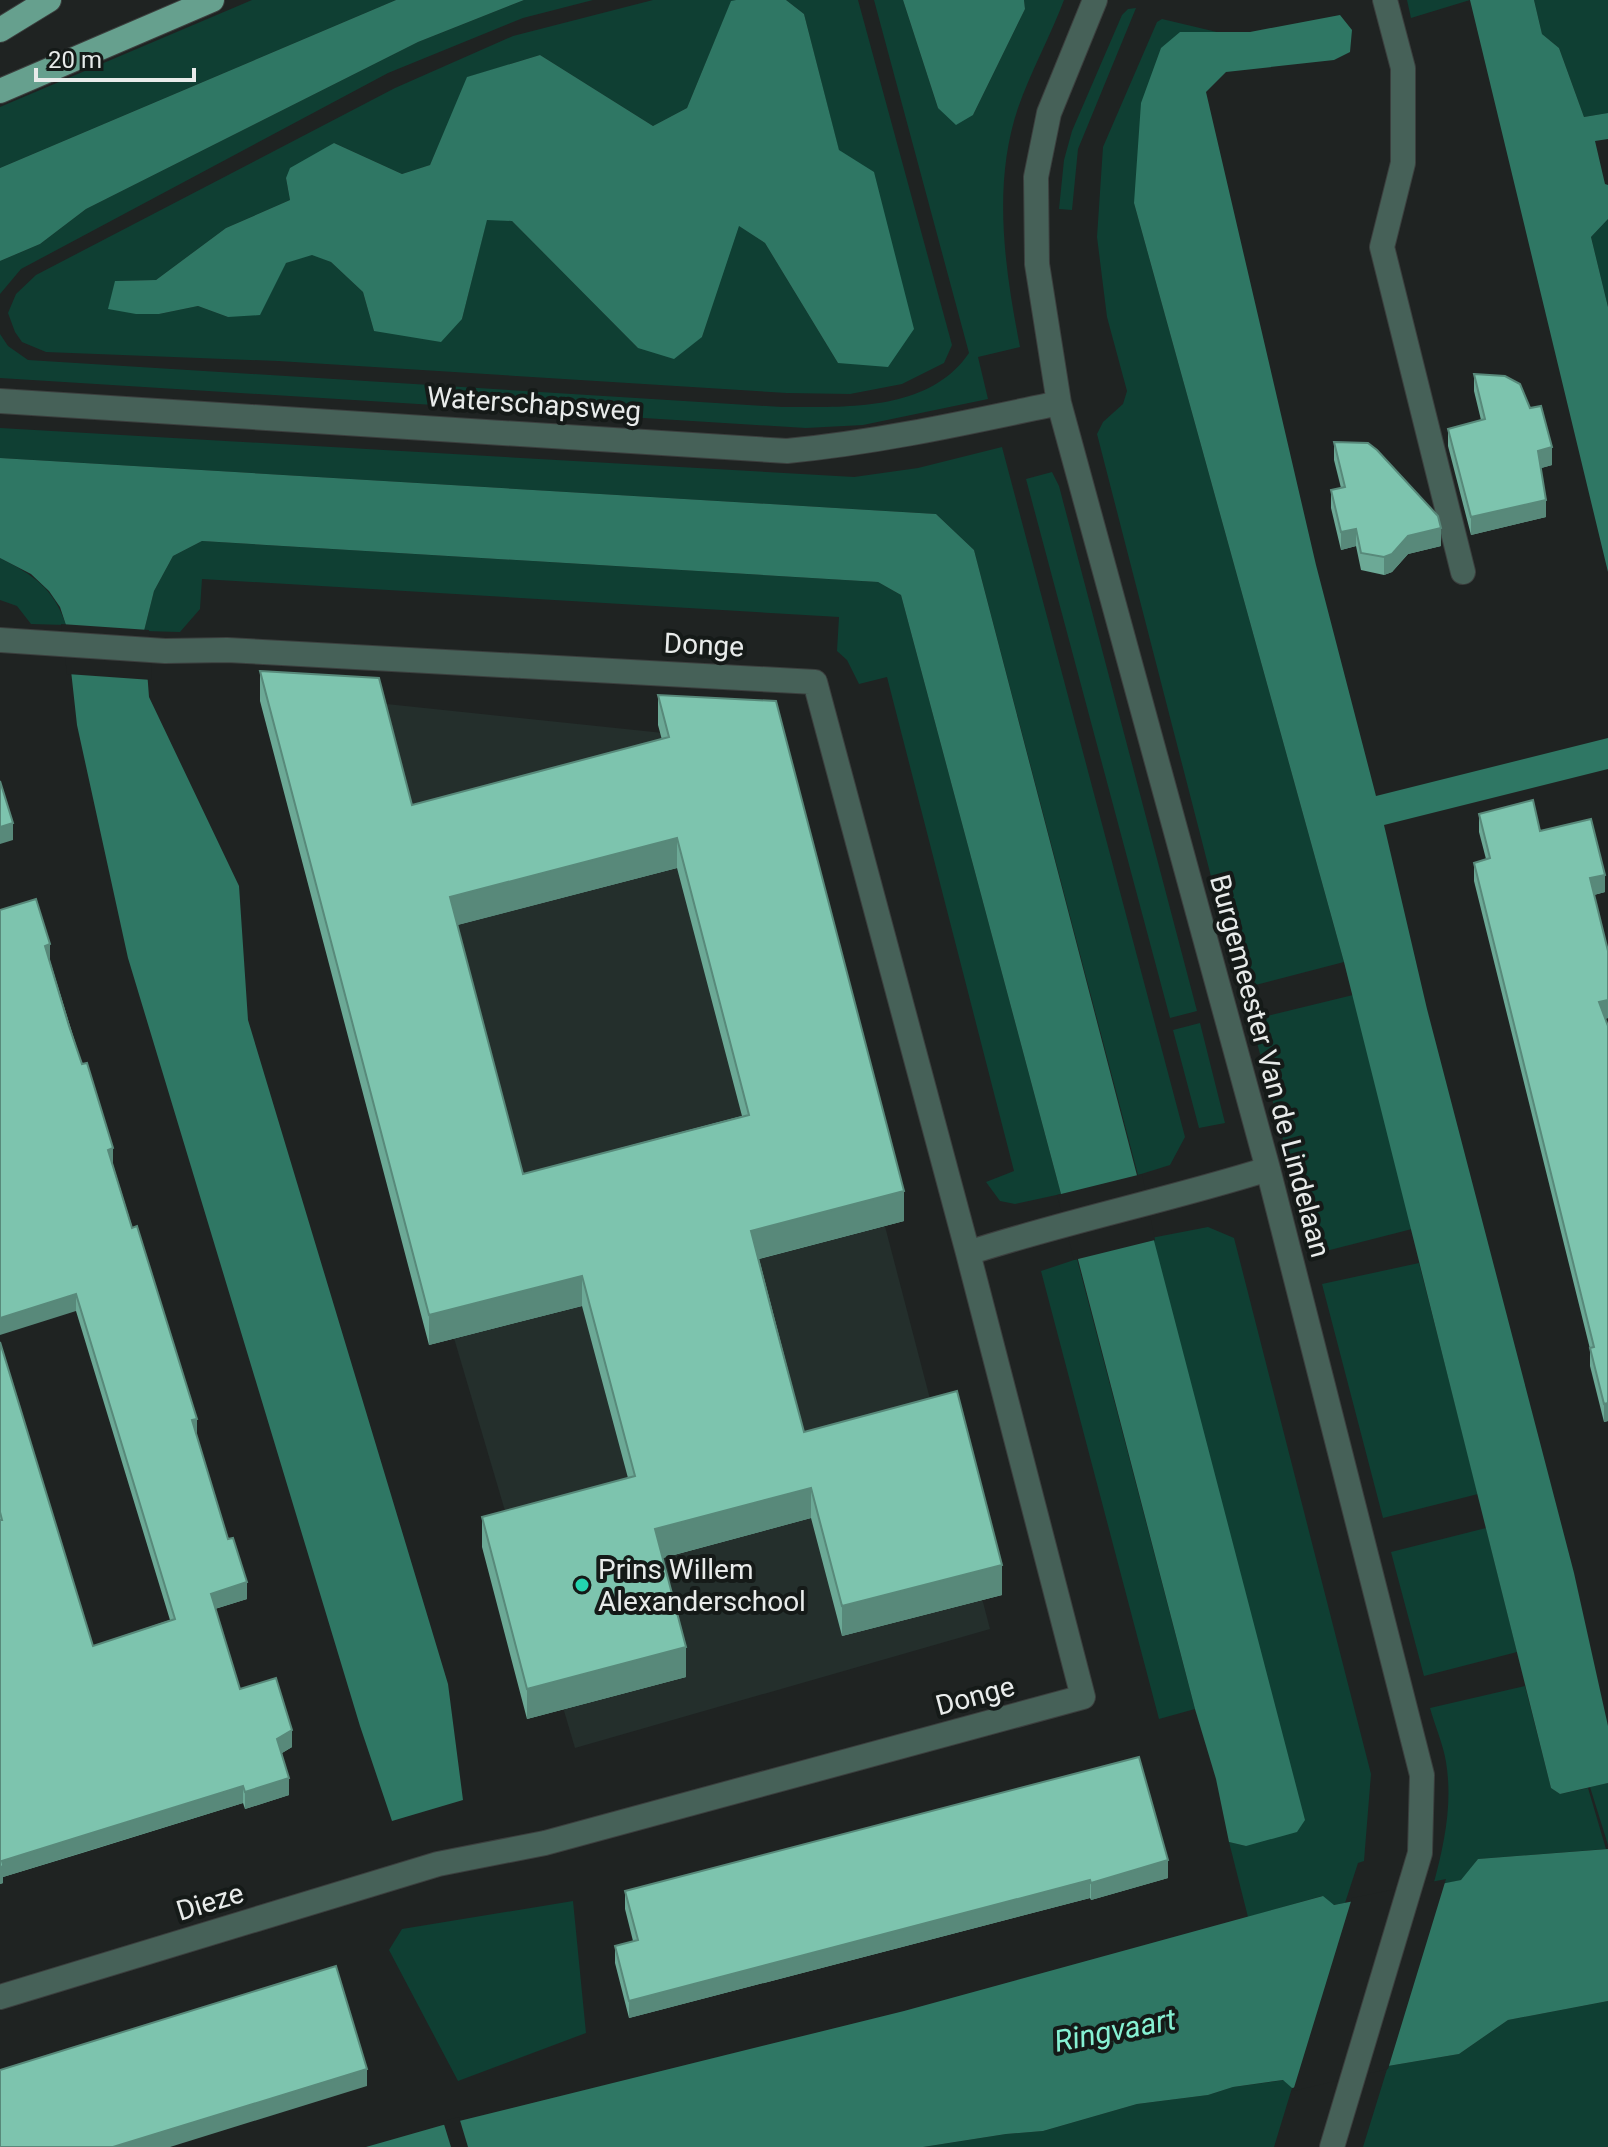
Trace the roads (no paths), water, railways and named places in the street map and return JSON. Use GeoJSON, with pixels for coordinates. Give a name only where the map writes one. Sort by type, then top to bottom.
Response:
{"type":"FeatureCollection","features":[{"type":"Feature","properties":{"kind":"main road"},"geometry":{"type":"LineString","coordinates":[[0,30],[49,0]]}},
{"type":"Feature","properties":{"kind":"main road"},"geometry":{"type":"LineString","coordinates":[[0,91],[212,0]]}},
{"type":"Feature","properties":{"kind":"street","name":"Burgemeester Van de Lindelaan"},"geometry":{"type":"LineString","coordinates":[[1095,0],[1049,113],[1036,177],[1037,264],[1059,403],[1268,1169],[1422,1775],[1420,1853],[1332,2147]]}},
{"type":"Feature","properties":{"kind":"street"},"geometry":{"type":"LineString","coordinates":[[1385,0],[1403,68],[1403,163],[1382,247],[1463,572]]}},
{"type":"Feature","properties":{"kind":"street","name":"Waterschapsweg"},"geometry":{"type":"LineString","coordinates":[[0,401],[787,451],[918,433],[1059,403]]}},
{"type":"Feature","properties":{"kind":"street","name":"Donge"},"geometry":{"type":"LineString","coordinates":[[0,640],[165,651],[227,650],[815,682],[1083,1697],[545,1843],[438,1864]]}},
{"type":"Feature","properties":{"kind":"street"},"geometry":{"type":"LineString","coordinates":[[968,1253],[1045,1228],[1165,1199],[1268,1169]]}},
{"type":"Feature","properties":{"kind":"street","name":"Dieze"},"geometry":{"type":"LineString","coordinates":[[0,1997],[438,1864]]}},
{"type":"Feature","properties":{"kind":"water"},"geometry":{"type":"Polygon","coordinates":[[[396,0],[524,0],[418,42],[86,209],[40,244],[0,261],[0,168],[396,0]]]}},
{"type":"Feature","properties":{"kind":"water"},"geometry":{"type":"Polygon","coordinates":[[[786,0],[804,14],[839,150],[874,172],[914,329],[888,367],[838,363],[765,243],[739,226],[702,337],[674,359],[638,348],[512,221],[487,220],[462,319],[441,342],[374,331],[363,292],[331,262],[312,255],[286,263],[260,315],[228,317],[198,306],[159,314],[108,309],[115,281],[156,280],[226,228],[290,200],[286,178],[290,168],[334,143],[402,174],[430,165],[467,77],[540,55],[653,126],[687,108],[731,1],[786,0]]]}},
{"type":"Feature","properties":{"kind":"water"},"geometry":{"type":"Polygon","coordinates":[[[903,0],[1024,0],[1025,9],[973,115],[956,125],[938,108],[903,0]]]}},
{"type":"Feature","properties":{"kind":"water"},"geometry":{"type":"Polygon","coordinates":[[[1470,0],[1534,0],[1542,34],[1559,48],[1584,117],[1608,113],[1608,139],[1595,141],[1605,184],[1608,185],[1608,219],[1591,237],[1608,307],[1608,572],[1470,0]]]}},
{"type":"Feature","properties":{"kind":"water"},"geometry":{"type":"Polygon","coordinates":[[[1340,15],[1352,30],[1350,52],[1334,60],[1226,72],[1206,92],[1316,565],[1376,796],[1608,738],[1608,769],[1384,825],[1427,1009],[1574,1573],[1608,1726],[1608,1783],[1560,1794],[1551,1788],[1344,962],[1134,203],[1141,103],[1161,48],[1180,32],[1250,32],[1340,15]]]}},
{"type":"Feature","properties":{"kind":"water"},"geometry":{"type":"Polygon","coordinates":[[[0,458],[936,514],[974,550],[1305,1820],[1297,1832],[1246,1846],[1229,1842],[1216,1779],[901,595],[878,582],[202,541],[173,556],[154,591],[144,631],[149,697],[239,886],[248,1020],[448,1684],[463,1800],[392,1821],[360,1726],[128,958],[77,725],[66,625],[60,607],[49,591],[31,574],[0,558],[0,458]]]}},
{"type":"Feature","properties":{"kind":"water","name":"Ringvaart"},"geometry":{"type":"Polygon","coordinates":[[[1608,1849],[1608,2001],[1508,2020],[1459,2054],[1388,2066],[1292,2088],[1283,2080],[1233,2087],[1208,2095],[1137,2104],[1043,2131],[923,2147],[366,2147],[443,2125],[904,2011],[1323,1896],[1334,1905],[1461,1880],[1478,1859],[1608,1849]]]}},
{"type":"Feature","properties":{"kind":"place","name":"Prins Willem Alexanderschool"},"geometry":{"type":"Point","coordinates":[582,1585]}}]}
